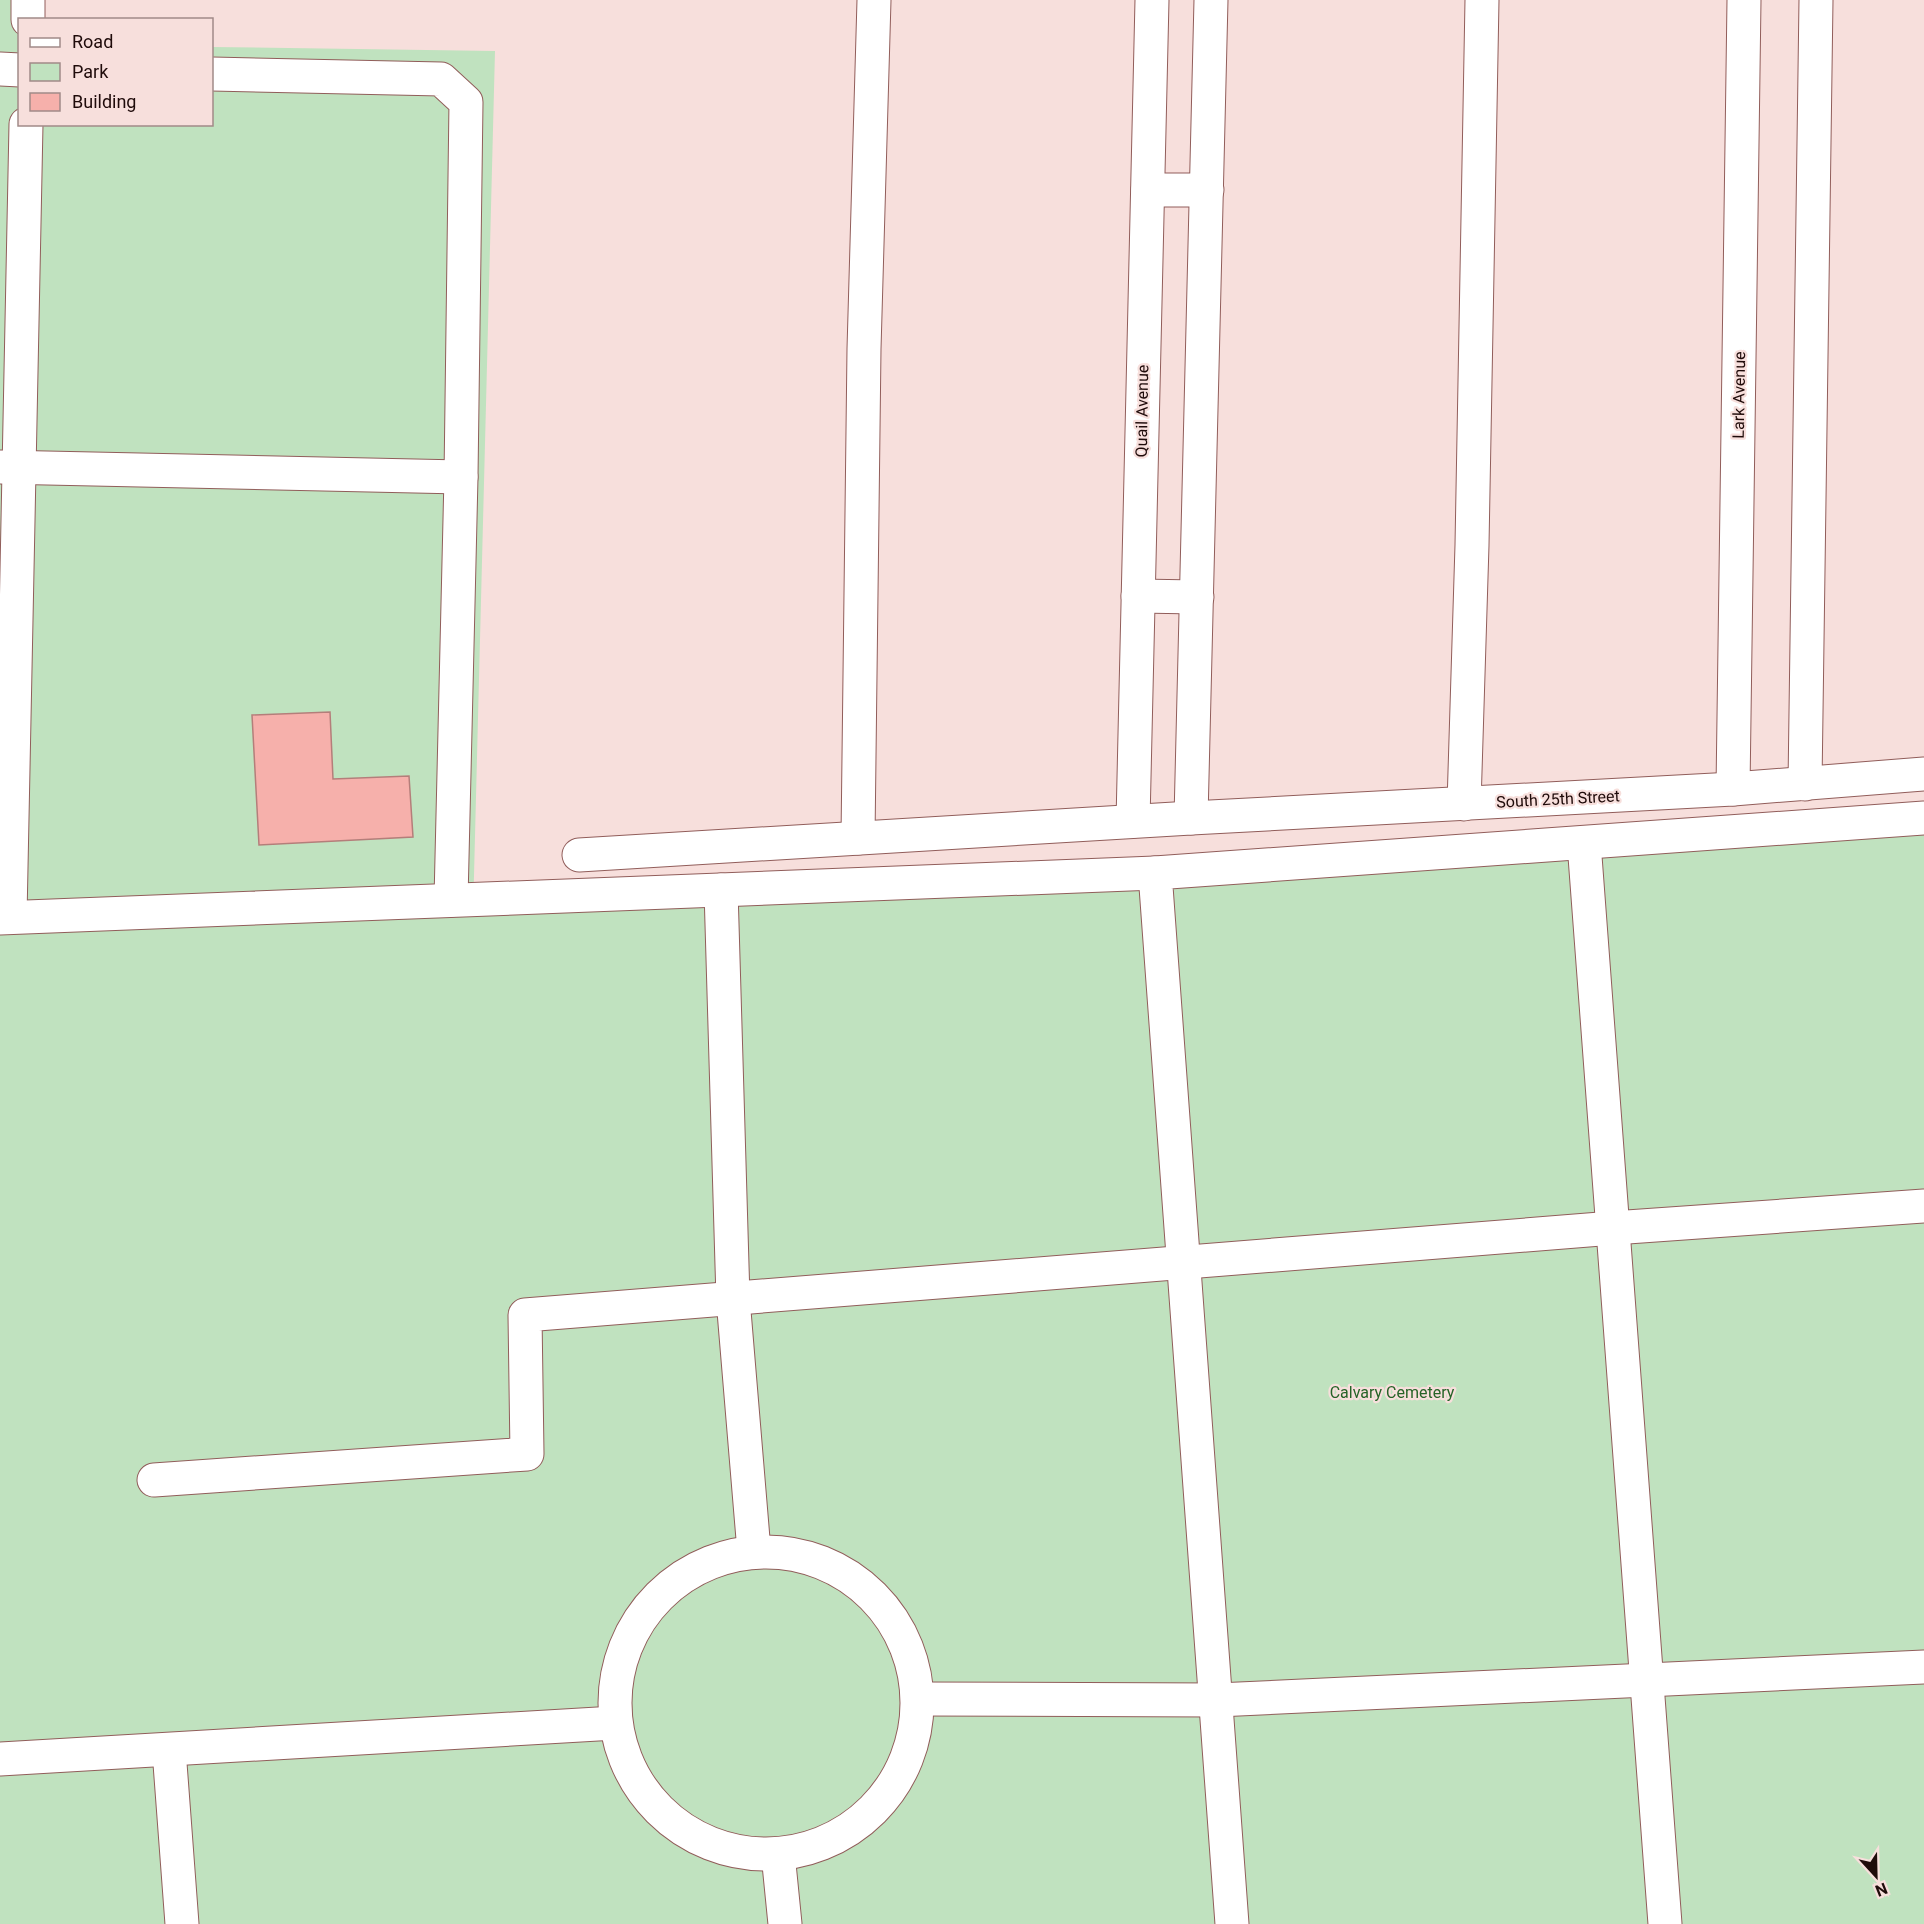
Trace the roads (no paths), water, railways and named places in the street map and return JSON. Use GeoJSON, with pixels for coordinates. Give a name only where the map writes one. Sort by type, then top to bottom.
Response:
{"type":"FeatureCollection","features":[{"type":"Feature","properties":{"kind":"street"},"geometry":{"type":"LineString","coordinates":[[28,0],[28,18]]}},
{"type":"Feature","properties":{"kind":"street"},"geometry":{"type":"LineString","coordinates":[[858,838],[864,349],[874,0]]}},
{"type":"Feature","properties":{"kind":"street","name":"Quail Avenue"},"geometry":{"type":"LineString","coordinates":[[1132,821],[1152,0]]}},
{"type":"Feature","properties":{"kind":"street"},"geometry":{"type":"LineString","coordinates":[[1191,818],[1211,0]]}},
{"type":"Feature","properties":{"kind":"street"},"geometry":{"type":"LineString","coordinates":[[1464,804],[1472,545],[1482,0]]}},
{"type":"Feature","properties":{"kind":"street","name":"Lark Avenue"},"geometry":{"type":"LineString","coordinates":[[1733,789],[1744,0]]}},
{"type":"Feature","properties":{"kind":"street"},"geometry":{"type":"LineString","coordinates":[[1805,784],[1816,0]]}},
{"type":"Feature","properties":{"kind":"street"},"geometry":{"type":"LineString","coordinates":[[0,69],[18,70]]}},
{"type":"Feature","properties":{"kind":"street"},"geometry":{"type":"LineString","coordinates":[[213,74],[441,79],[466,102],[461,477],[451,900]]}},
{"type":"Feature","properties":{"kind":"street"},"geometry":{"type":"LineString","coordinates":[[26,126],[9,467],[5,918],[1155,873],[1924,819]]}},
{"type":"Feature","properties":{"kind":"street"},"geometry":{"type":"LineString","coordinates":[[1148,190],[1207,190]]}},
{"type":"Feature","properties":{"kind":"street"},"geometry":{"type":"LineString","coordinates":[[9,467],[461,477]]}},
{"type":"Feature","properties":{"kind":"street"},"geometry":{"type":"LineString","coordinates":[[1138,596],[1197,597]]}},
{"type":"Feature","properties":{"kind":"street","name":"South 25th Street"},"geometry":{"type":"LineString","coordinates":[[579,855],[1132,821],[1733,789],[1924,774]]}},
{"type":"Feature","properties":{"kind":"street"},"geometry":{"type":"LineString","coordinates":[[1584,843],[1665,1924]]}},
{"type":"Feature","properties":{"kind":"street"},"geometry":{"type":"LineString","coordinates":[[1155,873],[1232,1924]]}},
{"type":"Feature","properties":{"kind":"street"},"geometry":{"type":"LineString","coordinates":[[721,890],[733,1299],[754,1551]]}},
{"type":"Feature","properties":{"kind":"street"},"geometry":{"type":"LineString","coordinates":[[154,1480],[526,1454],[525,1315],[1613,1228],[1924,1206]]}},
{"type":"Feature","properties":{"kind":"street"},"geometry":{"type":"LineString","coordinates":[[754,1551],[790,1552],[824,1562],[855,1579],[881,1602],[901,1632],[914,1664],[919,1699],[916,1732],[906,1763],[889,1791],[867,1816],[841,1835],[810,1848],[778,1854],[745,1853],[713,1845],[684,1830],[658,1810],[638,1784],[623,1755],[615,1723],[614,1688],[622,1653],[638,1622],[660,1594],[688,1572],[720,1558],[754,1551]]}},
{"type":"Feature","properties":{"kind":"street"},"geometry":{"type":"LineString","coordinates":[[919,1699],[1217,1700],[1646,1678],[1924,1667]]}},
{"type":"Feature","properties":{"kind":"street"},"geometry":{"type":"LineString","coordinates":[[0,1759],[615,1723]]}},
{"type":"Feature","properties":{"kind":"street"},"geometry":{"type":"LineString","coordinates":[[169,1750],[182,1924]]}},
{"type":"Feature","properties":{"kind":"street"},"geometry":{"type":"LineString","coordinates":[[778,1854],[785,1924]]}},
{"type":"Feature","properties":{"kind":"park label","name":"Calvary Cemetery"},"geometry":{"type":"Point","coordinates":[1392,1392]}}]}
